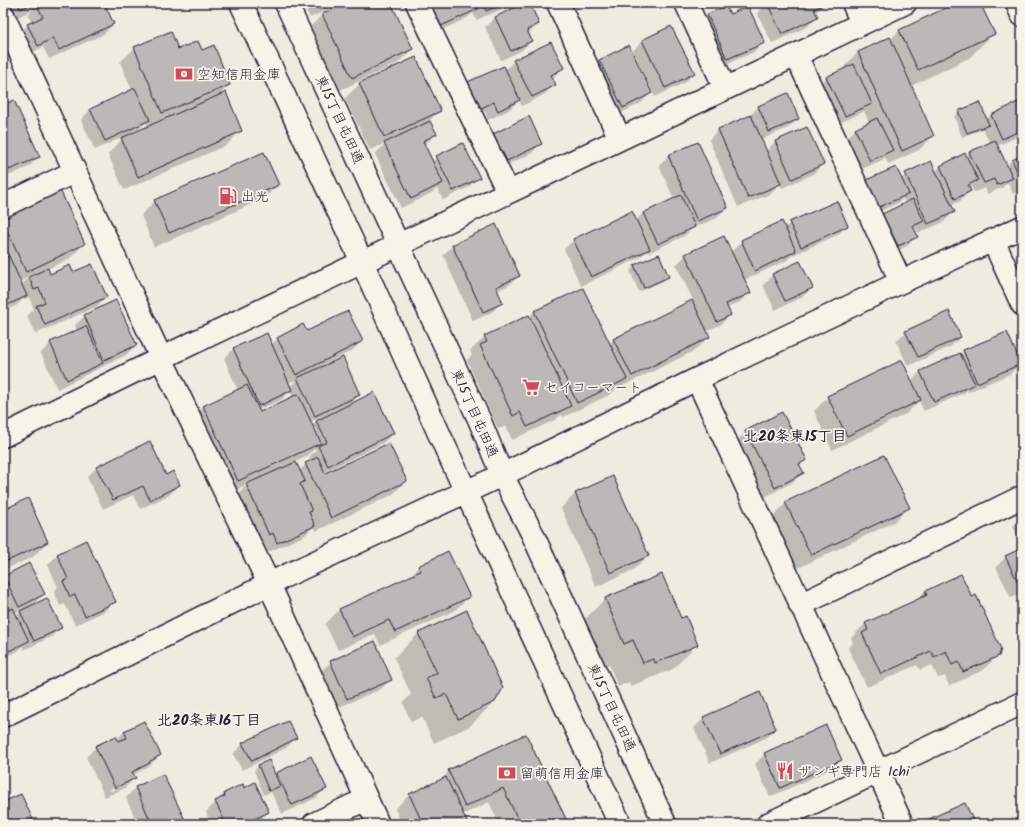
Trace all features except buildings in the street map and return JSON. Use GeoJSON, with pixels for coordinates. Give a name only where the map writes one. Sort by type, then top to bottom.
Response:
{"type":"FeatureCollection","features":[{"type":"Feature","properties":{"kind":"street"},"geometry":{"type":"LineString","coordinates":[[241,3],[362,262],[438,431],[620,824]]}},
{"type":"Feature","properties":{"kind":"street","name":"東15丁目屯田通"},"geometry":{"type":"LineString","coordinates":[[286,3],[480,419],[502,475],[532,533],[665,824]]}},
{"type":"Feature","properties":{"kind":"street"},"geometry":{"type":"LineString","coordinates":[[417,3],[508,192]]}},
{"type":"Feature","properties":{"kind":"street"},"geometry":{"type":"LineString","coordinates":[[558,3],[620,139]]}},
{"type":"Feature","properties":{"kind":"street"},"geometry":{"type":"LineString","coordinates":[[686,3],[725,88]]}},
{"type":"Feature","properties":{"kind":"street"},"geometry":{"type":"LineString","coordinates":[[853,3],[862,23]]}},
{"type":"Feature","properties":{"kind":"street"},"geometry":{"type":"LineString","coordinates":[[3,436],[161,358],[905,3]]}},
{"type":"Feature","properties":{"kind":"street"},"geometry":{"type":"LineString","coordinates":[[1017,3],[1022,15]]}},
{"type":"Feature","properties":{"kind":"street"},"geometry":{"type":"LineString","coordinates":[[3,15],[74,172],[269,584],[378,824]]}},
{"type":"Feature","properties":{"kind":"street"},"geometry":{"type":"LineString","coordinates":[[796,55],[901,282]]}},
{"type":"Feature","properties":{"kind":"street"},"geometry":{"type":"LineString","coordinates":[[3,206],[74,172]]}},
{"type":"Feature","properties":{"kind":"street"},"geometry":{"type":"LineString","coordinates":[[3,716],[269,584],[502,475],[901,282],[1022,227]]}},
{"type":"Feature","properties":{"kind":"street"},"geometry":{"type":"LineString","coordinates":[[993,240],[1022,304]]}},
{"type":"Feature","properties":{"kind":"street"},"geometry":{"type":"LineString","coordinates":[[697,380],[902,824]]}},
{"type":"Feature","properties":{"kind":"street"},"geometry":{"type":"LineString","coordinates":[[800,605],[1022,497]]}},
{"type":"Feature","properties":{"kind":"street"},"geometry":{"type":"LineString","coordinates":[[768,824],[1022,703]]}},
{"type":"Feature","properties":{"kind":"street"},"geometry":{"type":"LineString","coordinates":[[314,824],[366,799]]}},
{"type":"Feature","properties":{"kind":"place","name":"空知信用金庫"},"geometry":{"type":"Point","coordinates":[184,74]}},
{"type":"Feature","properties":{"kind":"place","name":"出光"},"geometry":{"type":"Point","coordinates":[228,196]}},
{"type":"Feature","properties":{"kind":"place","name":"セイコーマート"},"geometry":{"type":"Point","coordinates":[531,387]}},
{"type":"Feature","properties":{"kind":"place","name":"ザンギ専門店 Ichi"},"geometry":{"type":"Point","coordinates":[785,771]}},
{"type":"Feature","properties":{"kind":"place","name":"留萌信用金庫"},"geometry":{"type":"Point","coordinates":[507,773]}},
{"type":"Feature","properties":{"kind":"district","name":"北20条東15丁目"},"geometry":{"type":"Point","coordinates":[795,436]}},
{"type":"Feature","properties":{"kind":"district","name":"北20条東16丁目"},"geometry":{"type":"Point","coordinates":[209,720]}}]}
